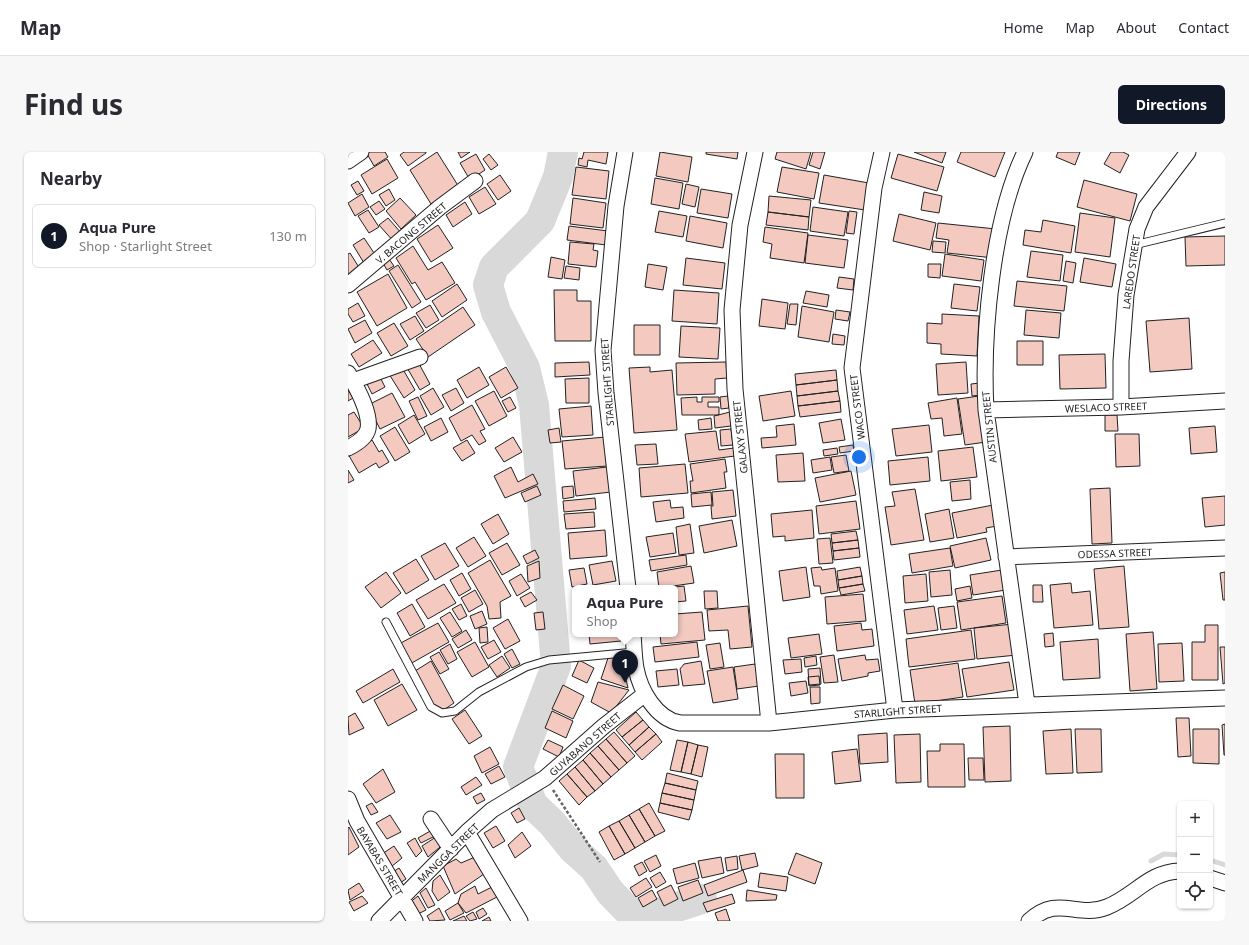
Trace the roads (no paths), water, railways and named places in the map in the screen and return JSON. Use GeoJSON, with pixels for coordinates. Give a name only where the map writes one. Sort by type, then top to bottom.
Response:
{"type":"FeatureCollection","features":[{"type":"Feature","properties":{"kind":"street"},"geometry":{"type":"LineString","coordinates":[[348,161],[361,152]]}},
{"type":"Feature","properties":{"kind":"street","name":"STARLIGHT STREET"},"geometry":{"type":"LineString","coordinates":[[625,152],[616,206],[603,350],[606,393],[628,585]]}},
{"type":"Feature","properties":{"kind":"street","name":"GALAXY STREET"},"geometry":{"type":"LineString","coordinates":[[755,152],[740,225],[732,310],[735,389],[769,723]]}},
{"type":"Feature","properties":{"kind":"street","name":"WACO STREET"},"geometry":{"type":"LineString","coordinates":[[882,152],[874,188],[852,368],[895,710]]}},
{"type":"Feature","properties":{"kind":"street","name":"AUSTIN STREET"},"geometry":{"type":"LineString","coordinates":[[1025,152],[1016,171],[1000,233],[993,275],[984,370],[986,410],[1027,704]]}},
{"type":"Feature","properties":{"kind":"street","name":"LAREDO STREET"},"geometry":{"type":"LineString","coordinates":[[1121,407],[1121,361],[1126,295],[1137,228],[1146,207],[1188,152]]}},
{"type":"Feature","properties":{"kind":"street","name":"V. BACONG STREET"},"geometry":{"type":"LineString","coordinates":[[348,285],[440,207],[475,181]]}},
{"type":"Feature","properties":{"kind":"street"},"geometry":{"type":"LineString","coordinates":[[348,448],[361,441],[368,429],[366,410],[350,377],[420,356]]}},
{"type":"Feature","properties":{"kind":"street","name":"WESLACO STREET"},"geometry":{"type":"LineString","coordinates":[[986,410],[1121,407],[1225,401]]}},
{"type":"Feature","properties":{"kind":"street","name":"ODESSA STREET"},"geometry":{"type":"LineString","coordinates":[[1006,557],[1225,548]]}},
{"type":"Feature","properties":{"kind":"street","name":"STARLIGHT STREET"},"geometry":{"type":"LineString","coordinates":[[633,637],[636,669],[645,694],[652,705],[672,722],[769,723],[895,710],[1225,698]]}},
{"type":"Feature","properties":{"kind":"street","name":"GUYABANO STREET"},"geometry":{"type":"LineString","coordinates":[[527,788],[545,778],[604,726],[645,694]]}},
{"type":"Feature","properties":{"kind":"street","name":"MANGGA STREET"},"geometry":{"type":"LineString","coordinates":[[379,921],[467,832],[492,810],[527,788]]}},
{"type":"Feature","properties":{"kind":"street","name":"BAYABAS STREET"},"geometry":{"type":"LineString","coordinates":[[348,799],[357,820],[415,921]]}},
{"type":"Feature","properties":{"kind":"street"},"geometry":{"type":"LineString","coordinates":[[431,819],[451,849]]}},
{"type":"Feature","properties":{"kind":"street"},"geometry":{"type":"LineString","coordinates":[[467,832],[520,921]]}},
{"type":"Feature","properties":{"kind":"street"},"geometry":{"type":"LineString","coordinates":[[1030,921],[1039,912],[1049,908],[1058,907],[1087,911],[1107,907],[1125,898],[1153,878],[1166,872],[1177,871]]}},
{"type":"Feature","properties":{"kind":"street"},"geometry":{"type":"LineString","coordinates":[[1213,879],[1225,883]]}},
{"type":"Feature","properties":{"kind":"lane"},"geometry":{"type":"LineString","coordinates":[[1134,245],[1225,223]]}},
{"type":"Feature","properties":{"kind":"lane"},"geometry":{"type":"LineString","coordinates":[[386,622],[431,707],[442,713],[455,711],[479,692],[526,667],[549,660],[635,652]]}},
{"type":"Feature","properties":{"kind":"waterway"},"geometry":{"type":"LineString","coordinates":[[563,152],[558,177],[540,221],[494,267],[488,285],[496,312],[525,368],[534,405],[556,666],[518,767],[533,805],[552,823],[573,849],[594,868],[610,892],[637,920],[702,899]]}},
{"type":"Feature","properties":{"kind":"waterway"},"geometry":{"type":"LineString","coordinates":[[1151,861],[1164,854],[1177,855]]}},
{"type":"Feature","properties":{"kind":"waterway"},"geometry":{"type":"LineString","coordinates":[[1213,861],[1225,865]]}},
{"type":"Feature","properties":{"kind":"place","name":"Aqua Pure"},"geometry":{"type":"Point","coordinates":[625,683]}}]}
